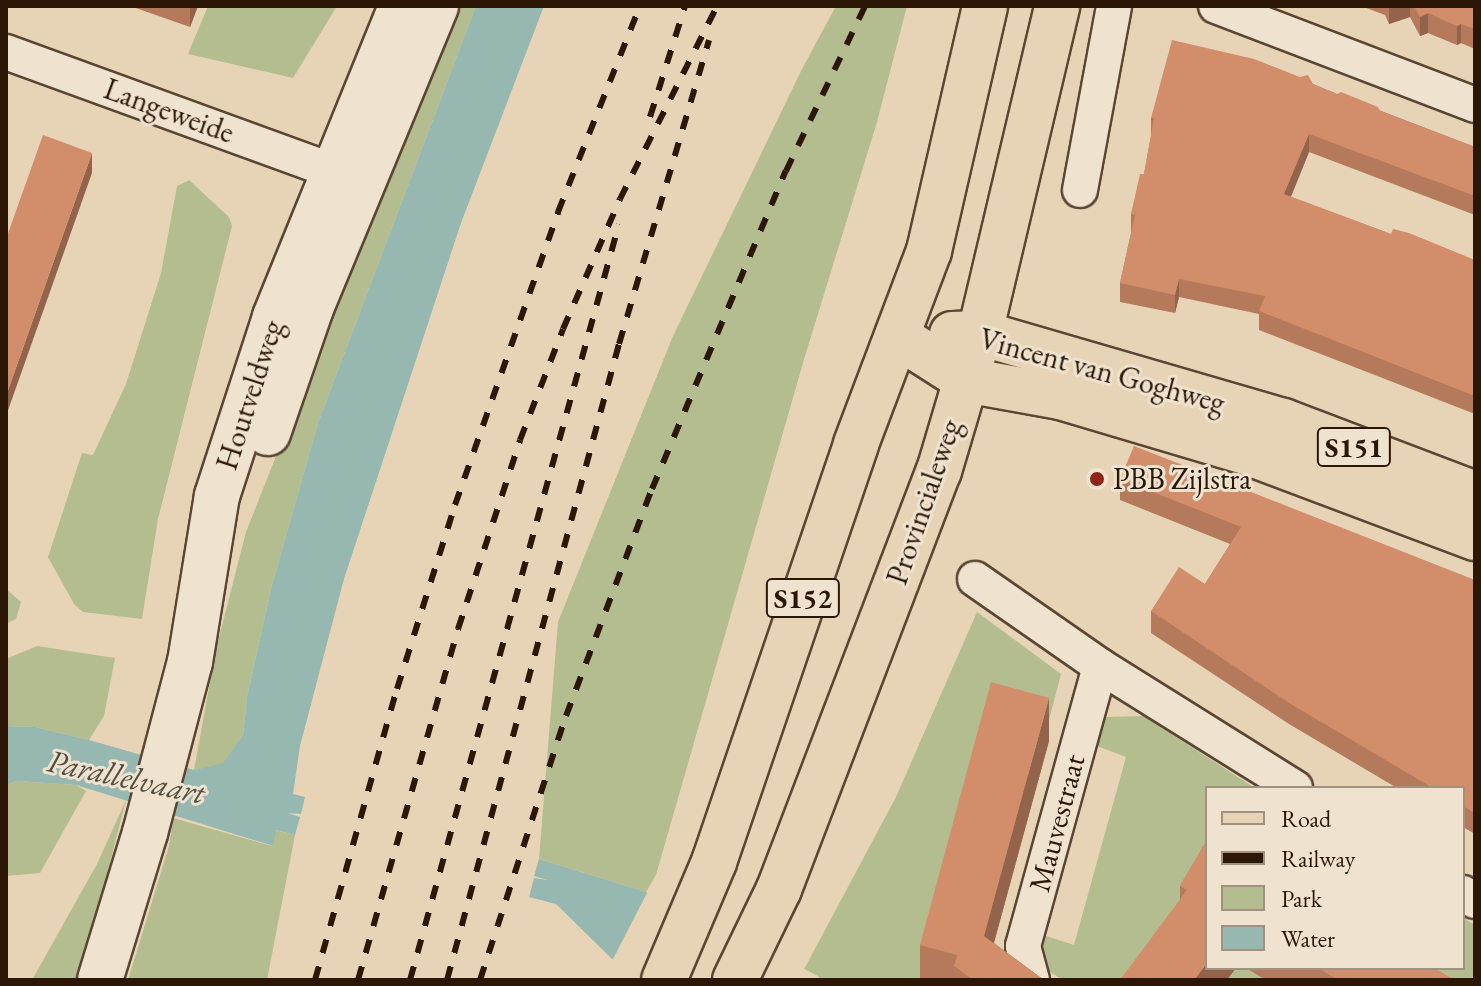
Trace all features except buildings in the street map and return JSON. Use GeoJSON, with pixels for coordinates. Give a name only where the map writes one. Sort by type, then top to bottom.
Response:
{"type":"FeatureCollection","features":[{"type":"Feature","properties":{"kind":"main road","name":"S152"},"geometry":{"type":"LineString","coordinates":[[664,980],[714,862],[856,444],[929,251],[985,6]]}},
{"type":"Feature","properties":{"kind":"main road","name":"Provincialeweg"},"geometry":{"type":"LineString","coordinates":[[735,980],[779,889],[925,509],[980,333],[1057,6]]}},
{"type":"Feature","properties":{"kind":"main road","name":"Vincent van Goghweg"},"geometry":{"type":"LineString","coordinates":[[897,336],[980,333],[1283,421],[1475,494]]}},
{"type":"Feature","properties":{"kind":"main road","name":"Vincent van Goghweg"},"geometry":{"type":"LineString","coordinates":[[897,336],[966,380],[1060,397],[1246,452],[1475,538]]}},
{"type":"Feature","properties":{"kind":"street","name":"Houtveldweg"},"geometry":{"type":"LineString","coordinates":[[100,980],[145,833],[199,627],[311,308],[347,176],[401,6]]}},
{"type":"Feature","properties":{"kind":"street","name":"Houtveldweg"},"geometry":{"type":"LineString","coordinates":[[347,176],[436,6]]}},
{"type":"Feature","properties":{"kind":"street"},"geometry":{"type":"LineString","coordinates":[[1080,190],[1114,6]]}},
{"type":"Feature","properties":{"kind":"street"},"geometry":{"type":"LineString","coordinates":[[1216,6],[1475,105]]}},
{"type":"Feature","properties":{"kind":"street","name":"Langeweide"},"geometry":{"type":"LineString","coordinates":[[6,52],[347,176]]}},
{"type":"Feature","properties":{"kind":"street"},"geometry":{"type":"LineString","coordinates":[[975,579],[1100,666],[1292,786]]}},
{"type":"Feature","properties":{"kind":"street","name":"Mauvestraat"},"geometry":{"type":"LineString","coordinates":[[1032,980],[1023,946],[1100,666]]}},
{"type":"Feature","properties":{"kind":"green space"},"geometry":{"type":"Polygon","coordinates":[[[208,6],[337,6],[293,78],[188,54],[208,6]]]}},
{"type":"Feature","properties":{"kind":"green space"},"geometry":{"type":"Polygon","coordinates":[[[454,6],[476,6],[318,423],[271,589],[247,697],[243,735],[223,764],[194,770],[216,649],[246,532],[454,6]]]}},
{"type":"Feature","properties":{"kind":"green space"},"geometry":{"type":"Polygon","coordinates":[[[836,6],[907,6],[877,122],[805,356],[656,875],[646,892],[539,859],[558,622],[673,336],[802,69],[836,6]]]}},
{"type":"Feature","properties":{"kind":"green space"},"geometry":{"type":"Polygon","coordinates":[[[189,180],[229,217],[232,226],[158,519],[142,619],[83,612],[74,604],[48,557],[82,453],[93,455],[126,384],[161,273],[177,186],[189,180]]]}},
{"type":"Feature","properties":{"kind":"green space"},"geometry":{"type":"Polygon","coordinates":[[[6,589],[21,602],[16,619],[6,624],[6,589]]]}},
{"type":"Feature","properties":{"kind":"green space"},"geometry":{"type":"Polygon","coordinates":[[[977,612],[1061,674],[984,970],[997,980],[816,980],[802,973],[896,797],[977,612]]]}},
{"type":"Feature","properties":{"kind":"green space"},"geometry":{"type":"Polygon","coordinates":[[[37,646],[115,658],[104,716],[89,740],[35,727],[6,726],[6,659],[37,646]]]}},
{"type":"Feature","properties":{"kind":"green space"},"geometry":{"type":"Polygon","coordinates":[[[1143,716],[1252,786],[1205,786],[1205,970],[1465,970],[1465,919],[1475,925],[1475,980],[1063,980],[1033,961],[1040,934],[1074,945],[1126,757],[1089,743],[1106,717],[1143,716]]]}},
{"type":"Feature","properties":{"kind":"green space"},"geometry":{"type":"Polygon","coordinates":[[[17,781],[76,785],[86,791],[40,873],[6,876],[6,785],[17,781]]]}},
{"type":"Feature","properties":{"kind":"green space"},"geometry":{"type":"Polygon","coordinates":[[[126,800],[80,980],[32,980],[97,864],[126,800]]]}},
{"type":"Feature","properties":{"kind":"green space"},"geometry":{"type":"Polygon","coordinates":[[[173,818],[272,846],[275,830],[295,835],[267,980],[128,980],[169,846],[173,818]]]}},
{"type":"Feature","properties":{"kind":"water","name":"Parallelvaart"},"geometry":{"type":"Polygon","coordinates":[[[476,6],[544,6],[461,223],[344,579],[300,746],[293,794],[305,797],[301,814],[288,813],[300,817],[295,835],[276,830],[273,846],[76,785],[17,781],[6,785],[6,726],[35,727],[194,770],[223,763],[243,735],[247,697],[271,589],[318,423],[476,6]]]}},
{"type":"Feature","properties":{"kind":"water"},"geometry":{"type":"Polygon","coordinates":[[[539,859],[646,892],[816,980],[638,973],[612,959],[556,904],[529,897],[534,878],[548,880],[534,876],[539,859]]]}},
{"type":"Feature","properties":{"kind":"pier"},"geometry":{"type":"Polygon","coordinates":[[[649,889],[818,976],[820,980],[644,980],[611,963],[649,889]]]}},
{"type":"Feature","properties":{"kind":"railway"},"geometry":{"type":"LineString","coordinates":[[315,980],[397,689],[455,505],[558,212],[640,6]]}},
{"type":"Feature","properties":{"kind":"railway"},"geometry":{"type":"LineString","coordinates":[[650,117],[685,6]]}},
{"type":"Feature","properties":{"kind":"railway"},"geometry":{"type":"LineString","coordinates":[[358,980],[458,629],[520,440],[563,329],[620,199],[717,6]]}},
{"type":"Feature","properties":{"kind":"railway"},"geometry":{"type":"LineString","coordinates":[[480,980],[566,716],[652,489],[786,171],[865,6]]}},
{"type":"Feature","properties":{"kind":"railway"},"geometry":{"type":"LineString","coordinates":[[447,980],[619,344],[709,40]]}},
{"type":"Feature","properties":{"kind":"railway"},"geometry":{"type":"LineString","coordinates":[[410,980],[619,224]]}},
{"type":"Feature","properties":{"kind":"place","name":"PBB Zijlstra"},"geometry":{"type":"Point","coordinates":[1097,479]}}]}
